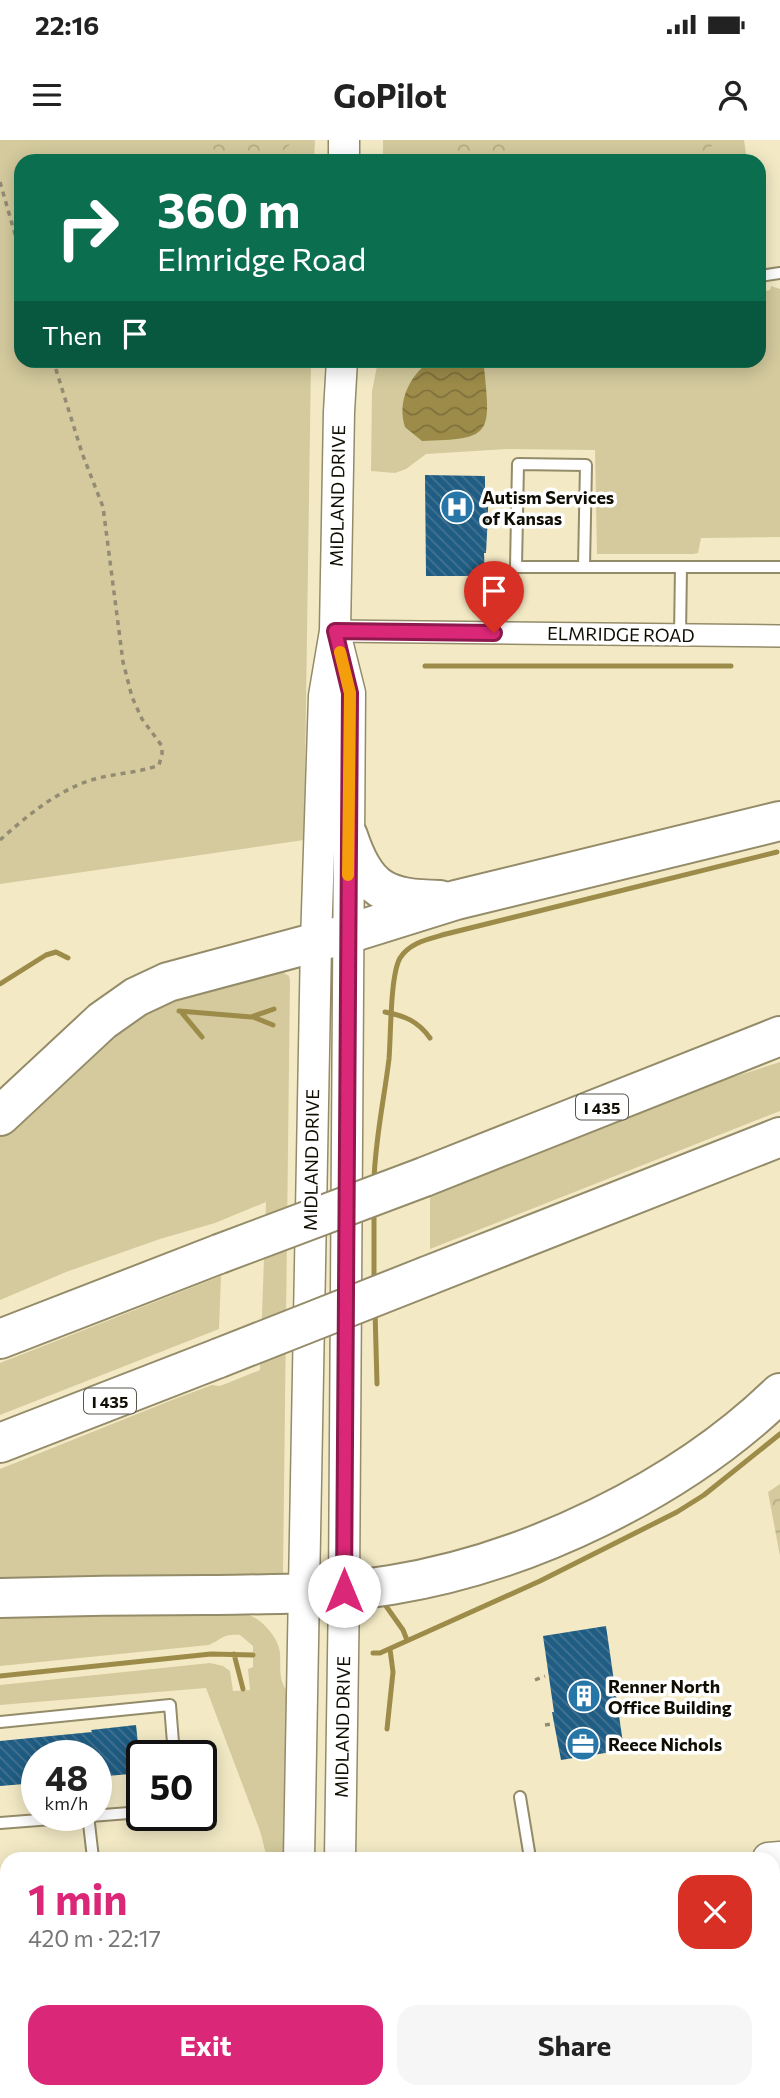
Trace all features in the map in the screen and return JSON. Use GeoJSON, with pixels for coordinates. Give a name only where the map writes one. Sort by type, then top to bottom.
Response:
{"type":"FeatureCollection","features":[{"type":"Feature","properties":{"kind":"highway"},"geometry":{"type":"LineString","coordinates":[[0,1116],[102,1021],[136,997],[168,982],[331,938],[456,900],[780,821]]}},
{"type":"Feature","properties":{"kind":"highway"},"geometry":{"type":"LineString","coordinates":[[348,836],[365,875],[387,893],[410,900],[456,900]]}},
{"type":"Feature","properties":{"kind":"highway","name":"I 435"},"geometry":{"type":"LineString","coordinates":[[0,1339],[424,1177],[780,1036]]}},
{"type":"Feature","properties":{"kind":"highway","name":"I 435"},"geometry":{"type":"LineString","coordinates":[[0,1443],[780,1137]]}},
{"type":"Feature","properties":{"kind":"highway"},"geometry":{"type":"LineString","coordinates":[[0,1598],[303,1594],[392,1585],[446,1574],[540,1543],[626,1503],[696,1460],[780,1393]]}},
{"type":"Feature","properties":{"kind":"main road","name":"MIDLAND DRIVE"},"geometry":{"type":"LineString","coordinates":[[340,1852],[344,1591],[324,696],[335,631],[342,368]]}},
{"type":"Feature","properties":{"kind":"main road","name":"MIDLAND DRIVE"},"geometry":{"type":"LineString","coordinates":[[299,1852],[303,1594],[331,938],[348,836],[350,693],[335,631]]}},
{"type":"Feature","properties":{"kind":"street","name":"ELMRIDGE ROAD"},"geometry":{"type":"LineString","coordinates":[[335,631],[780,636]]}},
{"type":"Feature","properties":{"kind":"lane"},"geometry":{"type":"LineString","coordinates":[[584,567],[586,465],[518,464],[516,567],[780,568]]}},
{"type":"Feature","properties":{"kind":"lane"},"geometry":{"type":"LineString","coordinates":[[680,635],[681,568]]}},
{"type":"Feature","properties":{"kind":"lane"},"geometry":{"type":"LineString","coordinates":[[0,1722],[170,1705],[173,1740]]}},
{"type":"Feature","properties":{"kind":"lane"},"geometry":{"type":"LineString","coordinates":[[520,1797],[529,1852]]}},
{"type":"Feature","properties":{"kind":"lane"},"geometry":{"type":"LineString","coordinates":[[0,1824],[21,1822]]}},
{"type":"Feature","properties":{"kind":"lane"},"geometry":{"type":"LineString","coordinates":[[90,1831],[92,1852]]}},
{"type":"Feature","properties":{"kind":"path"},"geometry":{"type":"LineString","coordinates":[[0,182],[14,231]]}},
{"type":"Feature","properties":{"kind":"path"},"geometry":{"type":"LineString","coordinates":[[0,840],[30,813],[58,795],[88,780],[159,765],[162,754],[162,746],[142,719],[132,697],[123,662],[103,507],[82,453],[55,368]]}},
{"type":"Feature","properties":{"kind":"path"},"geometry":{"type":"LineString","coordinates":[[535,1680],[545,1676]]}},
{"type":"Feature","properties":{"kind":"path"},"geometry":{"type":"LineString","coordinates":[[545,1725],[552,1724]]}},
{"type":"Feature","properties":{"kind":"green space"},"geometry":{"type":"Polygon","coordinates":[[[0,140],[315,140],[314,154],[14,154],[14,368],[311,368],[304,840],[0,884],[0,140]]]}},
{"type":"Feature","properties":{"kind":"green space"},"geometry":{"type":"Polygon","coordinates":[[[205,140],[295,140],[279,154],[218,154],[205,140]]]}},
{"type":"Feature","properties":{"kind":"green space"},"geometry":{"type":"Polygon","coordinates":[[[383,140],[744,140],[746,154],[383,154],[383,140]]]}},
{"type":"Feature","properties":{"kind":"green space"},"geometry":{"type":"Polygon","coordinates":[[[451,140],[530,140],[527,145],[511,154],[458,154],[451,140]]]}},
{"type":"Feature","properties":{"kind":"green space"},"geometry":{"type":"Polygon","coordinates":[[[685,140],[718,140],[708,149],[692,153],[688,151],[685,140]]]}},
{"type":"Feature","properties":{"kind":"green space"},"geometry":{"type":"Polygon","coordinates":[[[771,286],[780,289],[780,537],[701,538],[698,553],[693,554],[597,554],[595,450],[507,449],[426,454],[406,469],[395,473],[371,471],[372,391],[377,368],[766,368],[766,291],[770,290],[771,286]]]}},
{"type":"Feature","properties":{"kind":"green space"},"geometry":{"type":"Polygon","coordinates":[[[284,973],[290,980],[283,1575],[0,1582],[0,1469],[172,1400],[212,1385],[220,1386],[260,1370],[266,1202],[215,1223],[66,1272],[0,1300],[0,1131],[143,1008],[262,974],[284,973]]]}},
{"type":"Feature","properties":{"kind":"green space"},"geometry":{"type":"Polygon","coordinates":[[[780,1062],[780,1111],[430,1249],[430,1193],[721,1081],[780,1062]]]}},
{"type":"Feature","properties":{"kind":"green space"},"geometry":{"type":"Polygon","coordinates":[[[221,1276],[219,1329],[0,1415],[0,1363],[221,1276]]]}},
{"type":"Feature","properties":{"kind":"green space"},"geometry":{"type":"Polygon","coordinates":[[[780,1484],[780,1556],[768,1492],[780,1484]]]}},
{"type":"Feature","properties":{"kind":"green space"},"geometry":{"type":"Polygon","coordinates":[[[232,1612],[247,1614],[260,1621],[279,1648],[281,1677],[287,1691],[285,1852],[265,1852],[206,1688],[0,1705],[0,1685],[210,1663],[230,1671],[233,1691],[250,1690],[248,1669],[253,1667],[253,1646],[240,1635],[226,1636],[209,1645],[0,1666],[0,1614],[232,1612]]]}},
{"type":"Feature","properties":{"kind":"water"},"geometry":{"type":"Polygon","coordinates":[[[422,368],[484,368],[487,407],[482,429],[474,435],[462,438],[422,441],[405,427],[403,417],[406,391],[422,368]]]}},
{"type":"Feature","properties":{"kind":"building"},"geometry":{"type":"Polygon","coordinates":[[[425,475],[485,476],[488,515],[484,553],[485,576],[426,576],[425,475]]]}},
{"type":"Feature","properties":{"kind":"building","name":"Renner North Office Building"},"geometry":{"type":"Polygon","coordinates":[[[606,1626],[624,1750],[561,1760],[543,1636],[606,1626]]]}},
{"type":"Feature","properties":{"kind":"building"},"geometry":{"type":"Polygon","coordinates":[[[136,1725],[138,1740],[126,1740],[126,1774],[112,1776],[112,1740],[21,1740],[21,1784],[0,1786],[0,1741],[92,1732],[91,1730],[136,1725]]]}},
{"type":"Feature","properties":{"kind":"waterway"},"geometry":{"type":"LineString","coordinates":[[425,666],[731,666]]}},
{"type":"Feature","properties":{"kind":"waterway"},"geometry":{"type":"LineString","coordinates":[[374,1181],[389,1059],[394,978],[400,958],[409,948],[446,934],[777,852]]}},
{"type":"Feature","properties":{"kind":"waterway"},"geometry":{"type":"LineString","coordinates":[[0,984],[46,955],[56,952],[68,958]]}},
{"type":"Feature","properties":{"kind":"waterway"},"geometry":{"type":"LineString","coordinates":[[179,1011],[251,1017],[274,1009]]}},
{"type":"Feature","properties":{"kind":"waterway"},"geometry":{"type":"LineString","coordinates":[[385,1012],[410,1020],[421,1027],[430,1038]]}},
{"type":"Feature","properties":{"kind":"waterway"},"geometry":{"type":"LineString","coordinates":[[182,1013],[202,1037]]}},
{"type":"Feature","properties":{"kind":"waterway"},"geometry":{"type":"LineString","coordinates":[[253,1017],[273,1025]]}},
{"type":"Feature","properties":{"kind":"waterway"},"geometry":{"type":"LineString","coordinates":[[374,1212],[374,1283]]}},
{"type":"Feature","properties":{"kind":"waterway"},"geometry":{"type":"LineString","coordinates":[[375,1310],[377,1384]]}},
{"type":"Feature","properties":{"kind":"waterway"},"geometry":{"type":"LineString","coordinates":[[373,1653],[380,1653],[540,1581],[677,1512],[704,1495],[780,1434]]}},
{"type":"Feature","properties":{"kind":"waterway"},"geometry":{"type":"LineString","coordinates":[[381,1599],[407,1640]]}},
{"type":"Feature","properties":{"kind":"waterway"},"geometry":{"type":"LineString","coordinates":[[387,1729],[393,1672],[390,1649]]}},
{"type":"Feature","properties":{"kind":"waterway"},"geometry":{"type":"LineString","coordinates":[[0,1676],[211,1654],[253,1655]]}},
{"type":"Feature","properties":{"kind":"waterway"},"geometry":{"type":"LineString","coordinates":[[234,1654],[243,1689]]}},
{"type":"Feature","properties":{"kind":"slow traffic"},"geometry":{"type":"LineString","coordinates":[[340,652],[350,693],[348,875]]}},
{"type":"Feature","properties":{"kind":"place","name":"Autism Services of Kansas"},"geometry":{"type":"Point","coordinates":[457,507]}},
{"type":"Feature","properties":{"kind":"place","name":"Renner North Office Building"},"geometry":{"type":"Point","coordinates":[584,1696]}},
{"type":"Feature","properties":{"kind":"place","name":"Reece Nichols"},"geometry":{"type":"Point","coordinates":[583,1744]}},
{"type":"Feature","properties":{"kind":"route"},"geometry":{"type":"LineString","coordinates":[[344,1591],[350,693],[335,631],[494,633]]}}]}
